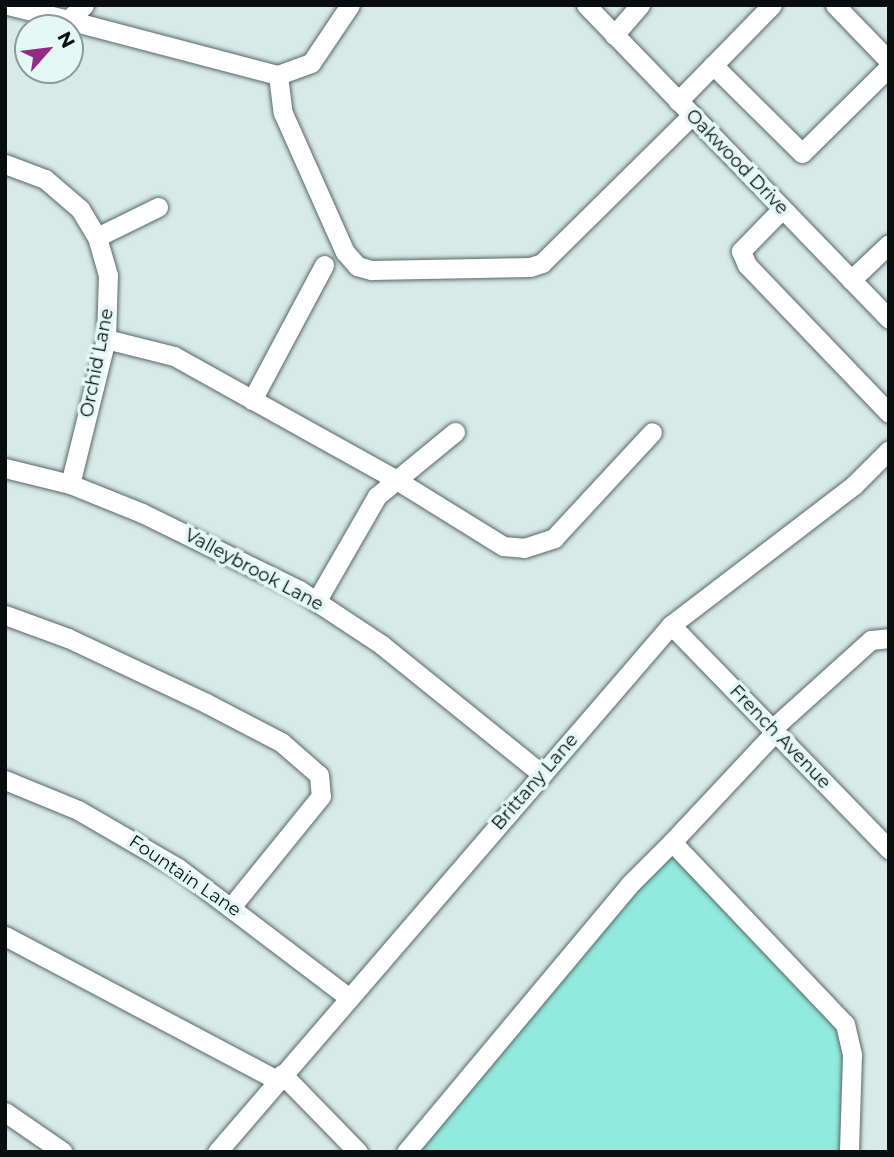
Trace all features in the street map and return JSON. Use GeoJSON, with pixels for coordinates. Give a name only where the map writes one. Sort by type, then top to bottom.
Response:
{"type":"FeatureCollection","features":[{"type":"Feature","properties":{"kind":"street"},"geometry":{"type":"LineString","coordinates":[[8,5],[44,14]]}},
{"type":"Feature","properties":{"kind":"street"},"geometry":{"type":"LineString","coordinates":[[84,24],[278,75],[310,63],[350,5]]}},
{"type":"Feature","properties":{"kind":"street","name":"Oakwood Drive"},"geometry":{"type":"LineString","coordinates":[[586,5],[889,319]]}},
{"type":"Feature","properties":{"kind":"street"},"geometry":{"type":"LineString","coordinates":[[614,35],[640,5]]}},
{"type":"Feature","properties":{"kind":"street"},"geometry":{"type":"LineString","coordinates":[[678,100],[772,5]]}},
{"type":"Feature","properties":{"kind":"street"},"geometry":{"type":"LineString","coordinates":[[835,5],[889,61]]}},
{"type":"Feature","properties":{"kind":"street"},"geometry":{"type":"LineString","coordinates":[[713,65],[802,153],[889,68]]}},
{"type":"Feature","properties":{"kind":"street"},"geometry":{"type":"LineString","coordinates":[[278,75],[283,113],[345,252],[356,266],[370,270],[530,267],[542,263],[692,115]]}},
{"type":"Feature","properties":{"kind":"street","name":"Orchid Lane"},"geometry":{"type":"LineString","coordinates":[[5,164],[64,192],[97,237],[108,275],[106,339],[70,484]]}},
{"type":"Feature","properties":{"kind":"street"},"geometry":{"type":"LineString","coordinates":[[97,237],[158,207]]}},
{"type":"Feature","properties":{"kind":"street"},"geometry":{"type":"LineString","coordinates":[[782,209],[741,251],[747,265],[889,413]]}},
{"type":"Feature","properties":{"kind":"street"},"geometry":{"type":"LineString","coordinates":[[851,280],[889,244]]}},
{"type":"Feature","properties":{"kind":"street"},"geometry":{"type":"LineString","coordinates":[[252,400],[324,265]]}},
{"type":"Feature","properties":{"kind":"street"},"geometry":{"type":"LineString","coordinates":[[106,339],[174,356],[395,479],[503,546],[524,548],[554,538],[652,432]]}},
{"type":"Feature","properties":{"kind":"street"},"geometry":{"type":"LineString","coordinates":[[316,601],[377,496],[455,432]]}},
{"type":"Feature","properties":{"kind":"street","name":"Brittany Lane"},"geometry":{"type":"LineString","coordinates":[[216,1152],[671,625],[854,485],[889,450]]}},
{"type":"Feature","properties":{"kind":"street","name":"Valleybrook Lane"},"geometry":{"type":"LineString","coordinates":[[5,468],[70,484],[225,551],[316,601],[382,645],[542,774]]}},
{"type":"Feature","properties":{"kind":"street"},"geometry":{"type":"LineString","coordinates":[[5,615],[68,638],[206,703],[281,742],[319,775],[321,796],[232,906]]}},
{"type":"Feature","properties":{"kind":"street","name":"French Avenue"},"geometry":{"type":"LineString","coordinates":[[671,625],[889,849]]}},
{"type":"Feature","properties":{"kind":"street"},"geometry":{"type":"LineString","coordinates":[[406,1152],[629,885],[774,730],[871,640],[889,638]]}},
{"type":"Feature","properties":{"kind":"street","name":"Fountain Lane"},"geometry":{"type":"LineString","coordinates":[[5,780],[110,827],[232,906],[348,998]]}},
{"type":"Feature","properties":{"kind":"street"},"geometry":{"type":"LineString","coordinates":[[672,842],[845,1024],[852,1055],[849,1152]]}},
{"type":"Feature","properties":{"kind":"street"},"geometry":{"type":"LineString","coordinates":[[5,936],[280,1077],[358,1152]]}},
{"type":"Feature","properties":{"kind":"street"},"geometry":{"type":"LineString","coordinates":[[5,1112],[63,1152]]}},
{"type":"Feature","properties":{"kind":"green space"},"geometry":{"type":"Polygon","coordinates":[[[669,839],[853,1029],[850,1152],[410,1152],[669,839]]]}}]}
